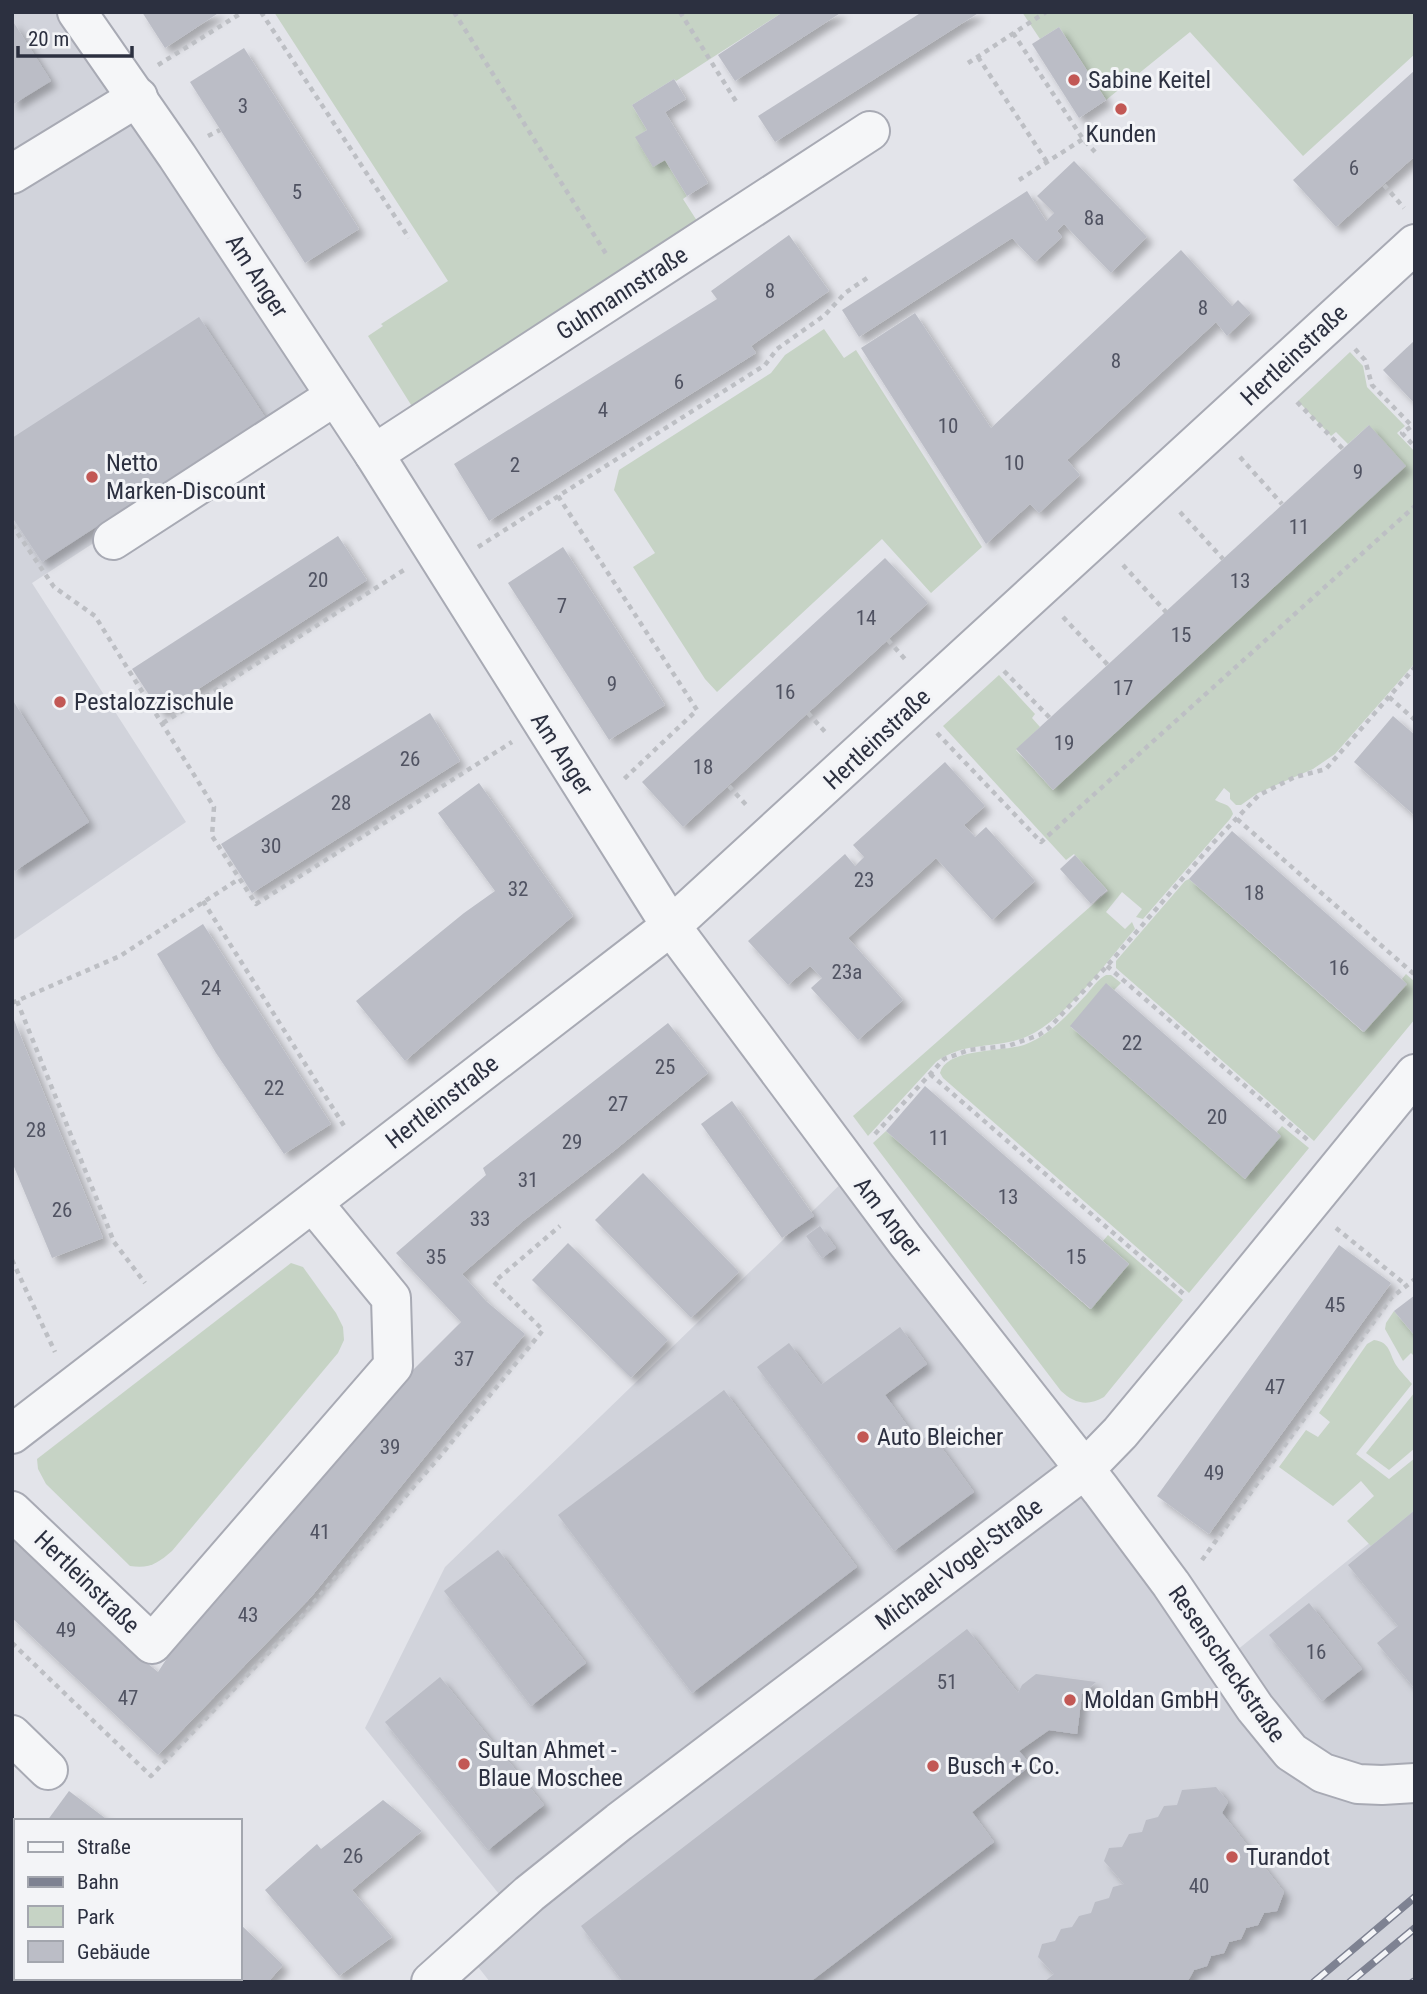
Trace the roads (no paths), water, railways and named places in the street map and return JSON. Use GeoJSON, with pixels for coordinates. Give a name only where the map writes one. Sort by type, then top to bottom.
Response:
{"type":"FeatureCollection","features":[{"type":"Feature","properties":{"kind":"street","name":"Am Anger"},"geometry":{"type":"LineString","coordinates":[[77,12],[133,90],[374,454],[671,926],[847,1164],[1085,1469]]}},
{"type":"Feature","properties":{"kind":"street"},"geometry":{"type":"LineString","coordinates":[[12,174],[133,90]]}},
{"type":"Feature","properties":{"kind":"street","name":"Guhmannstraße"},"geometry":{"type":"LineString","coordinates":[[374,454],[870,131]]}},
{"type":"Feature","properties":{"kind":"street","name":"Hertleinstraße"},"geometry":{"type":"LineString","coordinates":[[12,1434],[671,926],[1330,322],[1410,227]]}},
{"type":"Feature","properties":{"kind":"street"},"geometry":{"type":"LineString","coordinates":[[113,540],[335,396]]}},
{"type":"Feature","properties":{"kind":"street","name":"Michael-Vogel-Straße"},"geometry":{"type":"LineString","coordinates":[[431,1982],[529,1894],[620,1822],[1085,1469],[1120,1433],[1415,1074]]}},
{"type":"Feature","properties":{"kind":"street","name":"Hertleinstraße"},"geometry":{"type":"LineString","coordinates":[[12,1511],[152,1644],[393,1366],[391,1298],[313,1203]]}},
{"type":"Feature","properties":{"kind":"street","name":"Resenscheckstraße"},"geometry":{"type":"LineString","coordinates":[[1085,1469],[1171,1584],[1233,1678],[1291,1752],[1307,1764],[1341,1780],[1382,1785],[1415,1783]]}},
{"type":"Feature","properties":{"kind":"street"},"geometry":{"type":"LineString","coordinates":[[12,1735],[48,1770]]}},
{"type":"Feature","properties":{"kind":"railway"},"geometry":{"type":"LineString","coordinates":[[1314,1982],[1415,1897]]}},
{"type":"Feature","properties":{"kind":"railway"},"geometry":{"type":"LineString","coordinates":[[1350,1982],[1415,1928]]}},
{"type":"Feature","properties":{"kind":"place","name":"Sabine Keitel"},"geometry":{"type":"Point","coordinates":[1074,80]}},
{"type":"Feature","properties":{"kind":"place","name":"Kunden"},"geometry":{"type":"Point","coordinates":[1121,109]}},
{"type":"Feature","properties":{"kind":"place","name":"Netto Marken-Discount"},"geometry":{"type":"Point","coordinates":[92,477]}},
{"type":"Feature","properties":{"kind":"place","name":"Pestalozzischule"},"geometry":{"type":"Point","coordinates":[60,702]}},
{"type":"Feature","properties":{"kind":"place","name":"Auto Bleicher"},"geometry":{"type":"Point","coordinates":[863,1437]}},
{"type":"Feature","properties":{"kind":"place","name":"Moldan GmbH"},"geometry":{"type":"Point","coordinates":[1070,1700]}},
{"type":"Feature","properties":{"kind":"place","name":"Sultan Ahmet - Blaue Moschee"},"geometry":{"type":"Point","coordinates":[464,1764]}},
{"type":"Feature","properties":{"kind":"place","name":"Busch + Co."},"geometry":{"type":"Point","coordinates":[933,1766]}},
{"type":"Feature","properties":{"kind":"place","name":"Turandot"},"geometry":{"type":"Point","coordinates":[1232,1857]}}]}
